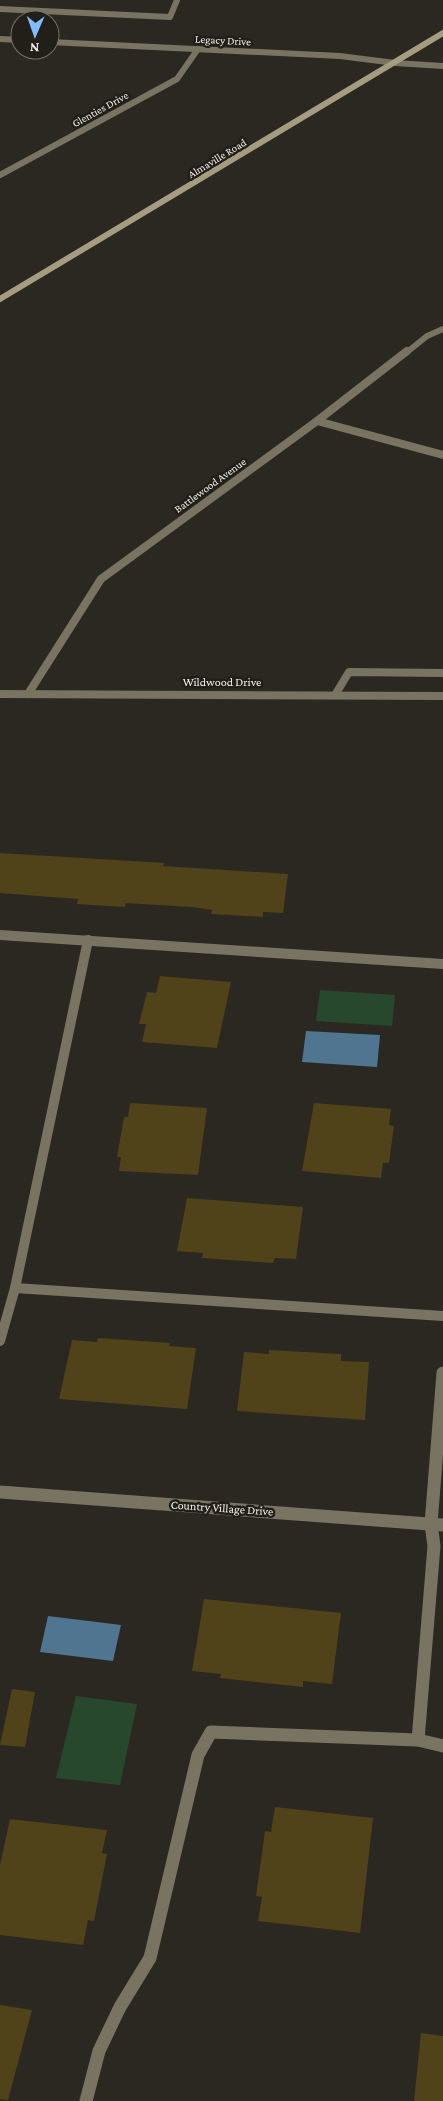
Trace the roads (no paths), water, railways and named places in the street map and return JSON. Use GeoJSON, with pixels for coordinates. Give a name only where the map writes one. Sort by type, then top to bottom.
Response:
{"type":"FeatureCollection","features":[{"type":"Feature","properties":{"kind":"street"},"geometry":{"type":"LineString","coordinates":[[0,9],[170,17],[176,0]]}},
{"type":"Feature","properties":{"kind":"street","name":"Almaville Road"},"geometry":{"type":"LineString","coordinates":[[0,299],[443,33]]}},
{"type":"Feature","properties":{"kind":"street","name":"Legacy Drive"},"geometry":{"type":"LineString","coordinates":[[60,42],[340,56],[395,63],[443,66]]}},
{"type":"Feature","properties":{"kind":"street","name":"Glenties Drive"},"geometry":{"type":"LineString","coordinates":[[0,175],[177,79],[198,49]]}},
{"type":"Feature","properties":{"kind":"street","name":"Battlewood Avenue"},"geometry":{"type":"LineString","coordinates":[[28,694],[101,579],[317,421],[428,336],[443,329]]}},
{"type":"Feature","properties":{"kind":"street"},"geometry":{"type":"LineString","coordinates":[[317,421],[443,455]]}},
{"type":"Feature","properties":{"kind":"street"},"geometry":{"type":"LineString","coordinates":[[335,695],[349,672],[443,673]]}},
{"type":"Feature","properties":{"kind":"street","name":"Wildwood Drive"},"geometry":{"type":"LineString","coordinates":[[0,694],[443,696]]}},
{"type":"Feature","properties":{"kind":"street"},"geometry":{"type":"LineString","coordinates":[[0,935],[443,964]]}},
{"type":"Feature","properties":{"kind":"street"},"geometry":{"type":"LineString","coordinates":[[0,1341],[16,1288],[88,940]]}},
{"type":"Feature","properties":{"kind":"street"},"geometry":{"type":"LineString","coordinates":[[16,1288],[443,1316]]}},
{"type":"Feature","properties":{"kind":"street"},"geometry":{"type":"LineString","coordinates":[[418,1740],[437,1524],[443,1373]]}},
{"type":"Feature","properties":{"kind":"street","name":"Country Village Drive"},"geometry":{"type":"LineString","coordinates":[[0,1492],[437,1524]]}},
{"type":"Feature","properties":{"kind":"street"},"geometry":{"type":"LineString","coordinates":[[86,2101],[99,2051],[120,2007],[150,1958],[198,1755],[211,1732],[418,1740],[443,1746]]}},
{"type":"Feature","properties":{"kind":"water"},"geometry":{"type":"Polygon","coordinates":[[[306,1031],[380,1035],[377,1067],[302,1062],[306,1031]]]}},
{"type":"Feature","properties":{"kind":"water"},"geometry":{"type":"Polygon","coordinates":[[[48,1616],[121,1625],[113,1661],[40,1652],[48,1616]]]}}]}
